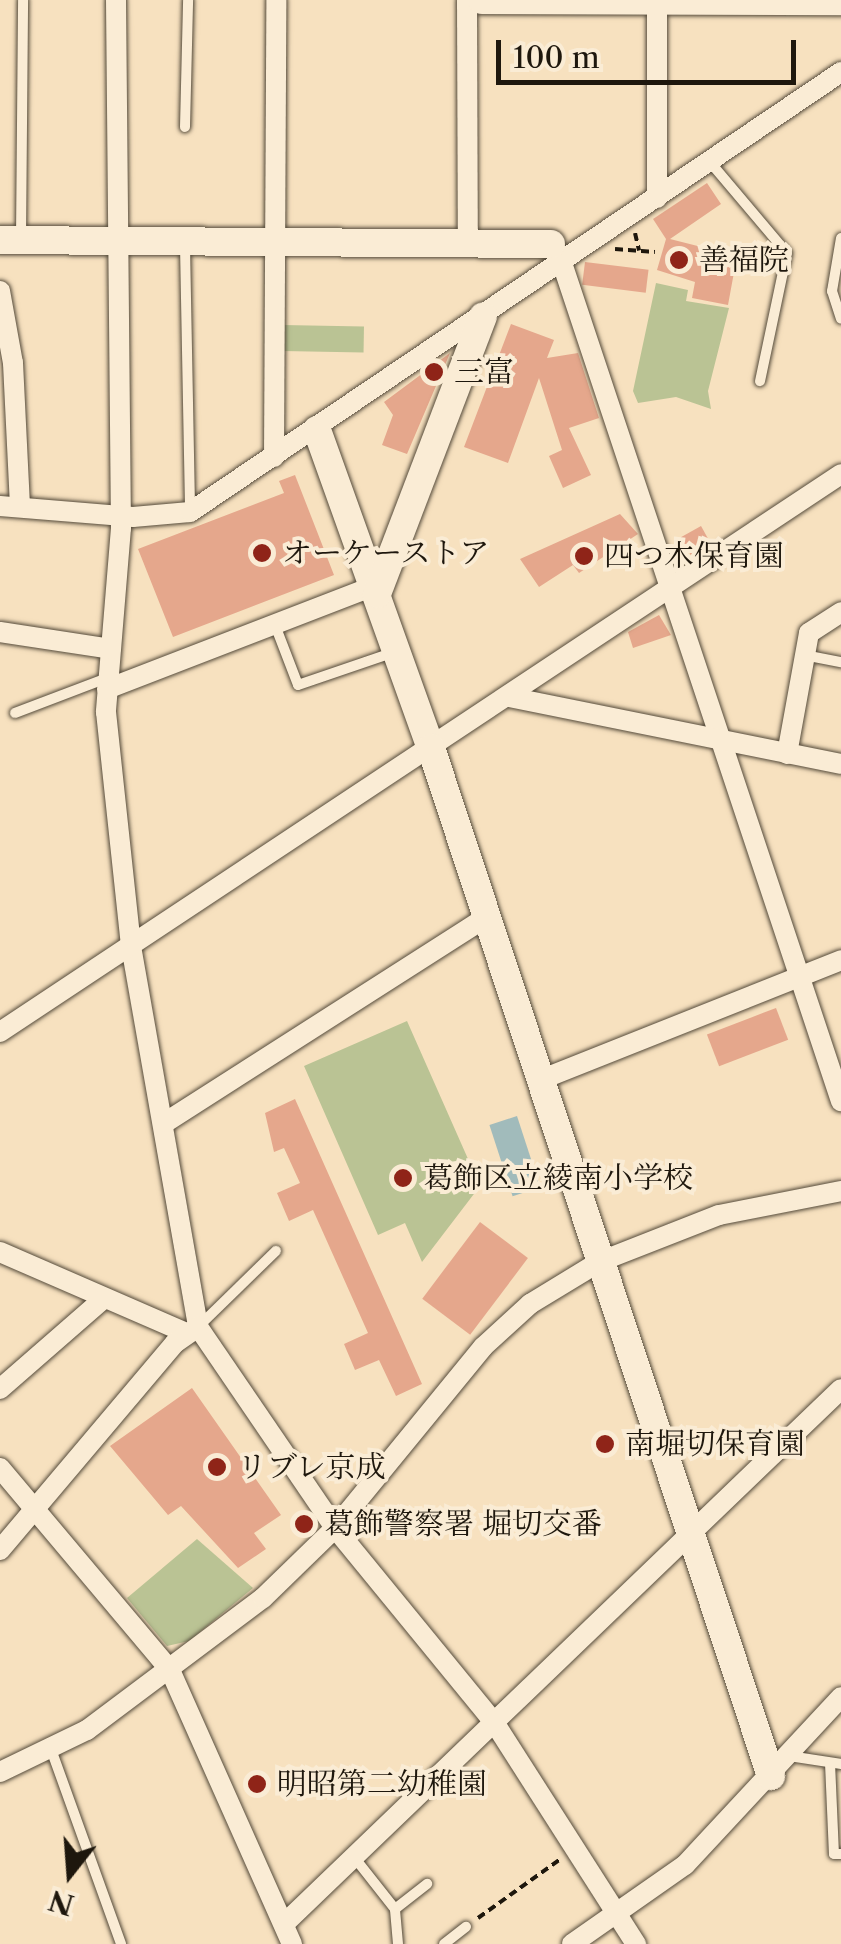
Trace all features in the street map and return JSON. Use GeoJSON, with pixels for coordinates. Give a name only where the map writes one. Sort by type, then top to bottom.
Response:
{"type":"FeatureCollection","features":[{"type":"Feature","properties":{"kind":"street"},"geometry":{"type":"LineString","coordinates":[[116,0],[114,240],[119,516],[107,684],[131,946],[166,1122],[192,1330],[336,1528],[494,1722],[636,1944]]}},
{"type":"Feature","properties":{"kind":"street"},"geometry":{"type":"LineString","coordinates":[[274,457],[276,0]]}},
{"type":"Feature","properties":{"kind":"street"},"geometry":{"type":"LineString","coordinates":[[468,0],[468,242]]}},
{"type":"Feature","properties":{"kind":"street"},"geometry":{"type":"LineString","coordinates":[[482,0],[841,1]]}},
{"type":"Feature","properties":{"kind":"street"},"geometry":{"type":"LineString","coordinates":[[656,198],[657,0]]}},
{"type":"Feature","properties":{"kind":"street"},"geometry":{"type":"LineString","coordinates":[[2,304],[10,506],[119,516],[190,512],[483,317],[556,253],[656,198],[841,72]]}},
{"type":"Feature","properties":{"kind":"street"},"geometry":{"type":"LineString","coordinates":[[10,240],[468,242],[556,253]]}},
{"type":"Feature","properties":{"kind":"street"},"geometry":{"type":"LineString","coordinates":[[556,253],[841,1101]]}},
{"type":"Feature","properties":{"kind":"street"},"geometry":{"type":"LineString","coordinates":[[107,684],[376,590],[483,317]]}},
{"type":"Feature","properties":{"kind":"street"},"geometry":{"type":"LineString","coordinates":[[317,430],[432,748],[692,1539],[780,1766]]}},
{"type":"Feature","properties":{"kind":"street"},"geometry":{"type":"LineString","coordinates":[[0,1032],[841,474]]}},
{"type":"Feature","properties":{"kind":"street"},"geometry":{"type":"LineString","coordinates":[[786,754],[808,633],[841,612]]}},
{"type":"Feature","properties":{"kind":"street"},"geometry":{"type":"LineString","coordinates":[[0,632],[111,649]]}},
{"type":"Feature","properties":{"kind":"street"},"geometry":{"type":"LineString","coordinates":[[509,697],[841,764]]}},
{"type":"Feature","properties":{"kind":"street"},"geometry":{"type":"LineString","coordinates":[[166,1122],[486,917]]}},
{"type":"Feature","properties":{"kind":"street"},"geometry":{"type":"LineString","coordinates":[[540,1080],[841,960]]}},
{"type":"Feature","properties":{"kind":"street"},"geometry":{"type":"LineString","coordinates":[[0,1772],[52,1752],[170,1670],[263,1598],[336,1528],[482,1347],[530,1304],[599,1262],[718,1215],[841,1191]]}},
{"type":"Feature","properties":{"kind":"street"},"geometry":{"type":"LineString","coordinates":[[0,1252],[103,1299],[192,1330]]}},
{"type":"Feature","properties":{"kind":"street"},"geometry":{"type":"LineString","coordinates":[[0,1389],[103,1299]]}},
{"type":"Feature","properties":{"kind":"street"},"geometry":{"type":"LineString","coordinates":[[0,1550],[192,1330]]}},
{"type":"Feature","properties":{"kind":"street"},"geometry":{"type":"LineString","coordinates":[[284,1924],[692,1539],[841,1389]]}},
{"type":"Feature","properties":{"kind":"street"},"geometry":{"type":"LineString","coordinates":[[0,1468],[170,1670],[292,1944]]}},
{"type":"Feature","properties":{"kind":"street"},"geometry":{"type":"LineString","coordinates":[[572,1944],[615,1910],[685,1865],[841,1697]]}},
{"type":"Feature","properties":{"kind":"lane"},"geometry":{"type":"LineString","coordinates":[[10,240],[23,0]]}},
{"type":"Feature","properties":{"kind":"lane"},"geometry":{"type":"LineString","coordinates":[[185,126],[188,0]]}},
{"type":"Feature","properties":{"kind":"lane"},"geometry":{"type":"LineString","coordinates":[[710,162],[787,253],[760,381]]}},
{"type":"Feature","properties":{"kind":"lane"},"geometry":{"type":"LineString","coordinates":[[841,238],[832,291],[841,318]]}},
{"type":"Feature","properties":{"kind":"lane"},"geometry":{"type":"LineString","coordinates":[[185,240],[190,512]]}},
{"type":"Feature","properties":{"kind":"lane"},"geometry":{"type":"LineString","coordinates":[[275,625],[298,685],[398,652]]}},
{"type":"Feature","properties":{"kind":"lane"},"geometry":{"type":"LineString","coordinates":[[804,655],[841,662]]}},
{"type":"Feature","properties":{"kind":"lane"},"geometry":{"type":"LineString","coordinates":[[15,713],[107,684]]}},
{"type":"Feature","properties":{"kind":"lane"},"geometry":{"type":"LineString","coordinates":[[192,1330],[276,1251]]}},
{"type":"Feature","properties":{"kind":"lane"},"geometry":{"type":"LineString","coordinates":[[52,1752],[121,1944]]}},
{"type":"Feature","properties":{"kind":"lane"},"geometry":{"type":"LineString","coordinates":[[780,1766],[835,1763],[834,1854],[841,1854]]}},
{"type":"Feature","properties":{"kind":"lane"},"geometry":{"type":"LineString","coordinates":[[354,1856],[395,1908],[398,1944]]}},
{"type":"Feature","properties":{"kind":"lane"},"geometry":{"type":"LineString","coordinates":[[395,1908],[427,1884]]}},
{"type":"Feature","properties":{"kind":"lane"},"geometry":{"type":"LineString","coordinates":[[444,1944],[466,1927]]}},
{"type":"Feature","properties":{"kind":"path"},"geometry":{"type":"LineString","coordinates":[[634,228],[639,251]]}},
{"type":"Feature","properties":{"kind":"path"},"geometry":{"type":"LineString","coordinates":[[605,248],[655,252]]}},
{"type":"Feature","properties":{"kind":"path"},"geometry":{"type":"LineString","coordinates":[[466,1927],[576,1848]]}},
{"type":"Feature","properties":{"kind":"green space"},"geometry":{"type":"Polygon","coordinates":[[[656,283],[688,290],[686,301],[729,308],[708,391],[711,409],[676,397],[638,403],[633,391],[656,283]]]}},
{"type":"Feature","properties":{"kind":"green space"},"geometry":{"type":"Polygon","coordinates":[[[283,325],[364,326],[364,352],[283,351],[283,325]]]}},
{"type":"Feature","properties":{"kind":"green space"},"geometry":{"type":"Polygon","coordinates":[[[407,1021],[480,1186],[422,1262],[405,1223],[378,1235],[304,1066],[407,1021]]]}},
{"type":"Feature","properties":{"kind":"green space"},"geometry":{"type":"Polygon","coordinates":[[[197,1539],[253,1588],[189,1641],[167,1646],[127,1598],[197,1539]]]}},
{"type":"Feature","properties":{"kind":"water"},"geometry":{"type":"Polygon","coordinates":[[[517,1116],[540,1187],[513,1196],[489,1125],[517,1116]]]}},
{"type":"Feature","properties":{"kind":"building"},"geometry":{"type":"Polygon","coordinates":[[[707,183],[721,204],[670,239],[737,256],[728,305],[692,298],[695,282],[657,270],[666,239],[653,219],[707,183]]]}},
{"type":"Feature","properties":{"kind":"building"},"geometry":{"type":"Polygon","coordinates":[[[585,262],[649,270],[646,293],[582,285],[585,262]]]}},
{"type":"Feature","properties":{"kind":"building"},"geometry":{"type":"Polygon","coordinates":[[[511,324],[554,340],[547,358],[578,353],[599,418],[569,428],[591,475],[563,488],[549,456],[562,450],[539,378],[508,463],[464,447],[511,324]]]}},
{"type":"Feature","properties":{"kind":"building"},"geometry":{"type":"Polygon","coordinates":[[[450,353],[407,454],[382,445],[393,415],[384,402],[450,353]]]}},
{"type":"Feature","properties":{"kind":"building"},"geometry":{"type":"Polygon","coordinates":[[[295,475],[334,575],[173,637],[138,549],[284,493],[279,481],[295,475]]]}},
{"type":"Feature","properties":{"kind":"building"},"geometry":{"type":"Polygon","coordinates":[[[620,514],[638,534],[579,573],[573,565],[539,587],[520,559],[620,514]]]}},
{"type":"Feature","properties":{"kind":"building"},"geometry":{"type":"Polygon","coordinates":[[[701,526],[711,544],[691,556],[681,537],[701,526]]]}},
{"type":"Feature","properties":{"kind":"building"},"geometry":{"type":"Polygon","coordinates":[[[659,615],[671,635],[633,648],[628,632],[659,615]]]}},
{"type":"Feature","properties":{"kind":"building"},"geometry":{"type":"Polygon","coordinates":[[[776,1008],[788,1040],[719,1066],[707,1035],[776,1008]]]}},
{"type":"Feature","properties":{"kind":"building"},"geometry":{"type":"Polygon","coordinates":[[[295,1099],[422,1384],[396,1396],[379,1360],[355,1370],[344,1344],[368,1333],[313,1210],[289,1221],[277,1193],[300,1183],[284,1148],[274,1152],[265,1113],[295,1099]]]}},
{"type":"Feature","properties":{"kind":"building"},"geometry":{"type":"Polygon","coordinates":[[[480,1222],[528,1258],[470,1335],[422,1299],[480,1222]]]}},
{"type":"Feature","properties":{"kind":"building"},"geometry":{"type":"Polygon","coordinates":[[[192,1388],[281,1515],[254,1533],[266,1549],[238,1568],[181,1506],[168,1515],[110,1446],[192,1388]]]}},
{"type":"Feature","properties":{"kind":"place","name":"善福院"},"geometry":{"type":"Point","coordinates":[679,260]}},
{"type":"Feature","properties":{"kind":"place","name":"三富"},"geometry":{"type":"Point","coordinates":[434,372]}},
{"type":"Feature","properties":{"kind":"place","name":"オーケーストア"},"geometry":{"type":"Point","coordinates":[262,553]}},
{"type":"Feature","properties":{"kind":"place","name":"四つ木保育園"},"geometry":{"type":"Point","coordinates":[584,556]}},
{"type":"Feature","properties":{"kind":"place","name":"葛飾区立綾南小学校"},"geometry":{"type":"Point","coordinates":[403,1178]}},
{"type":"Feature","properties":{"kind":"place","name":"南堀切保育園"},"geometry":{"type":"Point","coordinates":[605,1444]}},
{"type":"Feature","properties":{"kind":"place","name":"リブレ京成"},"geometry":{"type":"Point","coordinates":[217,1467]}},
{"type":"Feature","properties":{"kind":"place","name":"葛飾警察署 堀切交番"},"geometry":{"type":"Point","coordinates":[304,1524]}},
{"type":"Feature","properties":{"kind":"place","name":"明昭第二幼稚園"},"geometry":{"type":"Point","coordinates":[257,1784]}}]}
